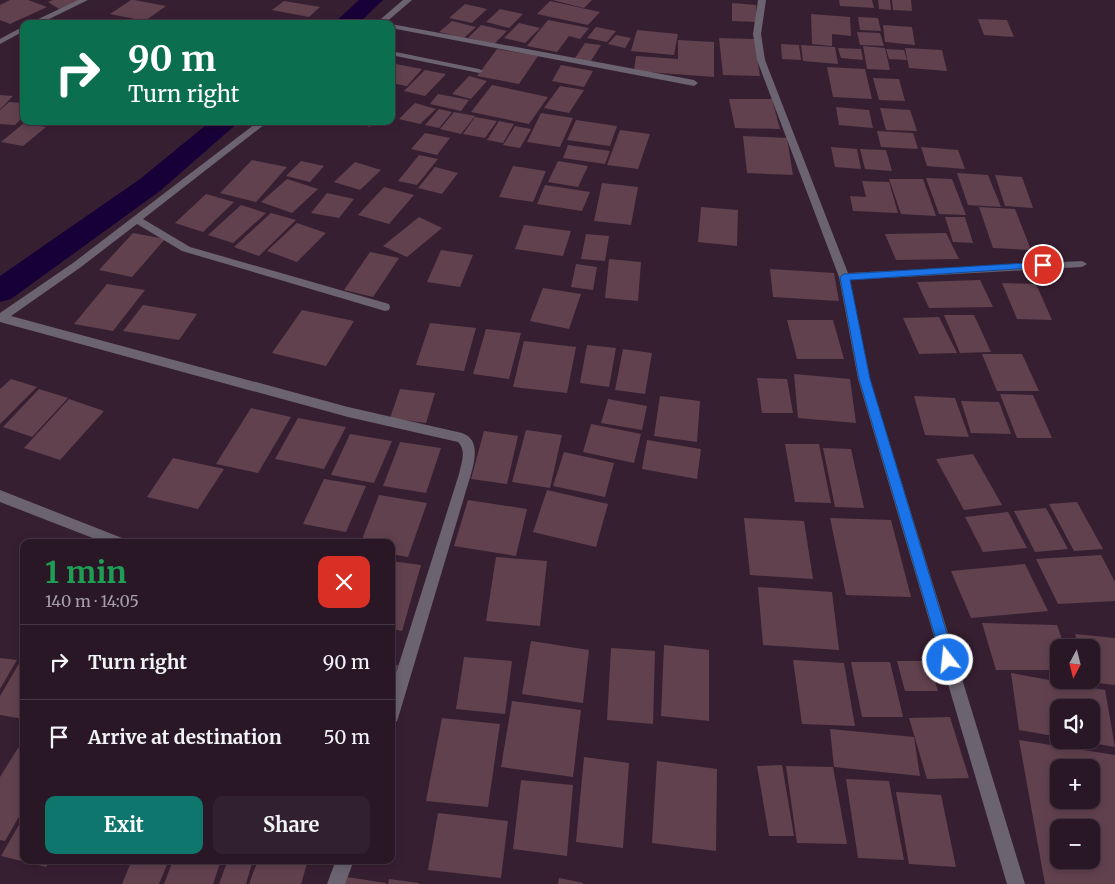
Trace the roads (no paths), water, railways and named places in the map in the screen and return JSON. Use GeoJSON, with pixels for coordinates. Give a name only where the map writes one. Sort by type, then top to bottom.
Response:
{"type":"FeatureCollection","features":[{"type":"Feature","properties":{"kind":"street"},"geometry":{"type":"LineString","coordinates":[[41,20],[84,0]]}},
{"type":"Feature","properties":{"kind":"street"},"geometry":{"type":"LineString","coordinates":[[384,20],[408,0]]}},
{"type":"Feature","properties":{"kind":"street"},"geometry":{"type":"LineString","coordinates":[[762,0],[758,34],[761,60],[844,277],[864,379],[1016,884]]}},
{"type":"Feature","properties":{"kind":"street"},"geometry":{"type":"LineString","coordinates":[[395,27],[694,83]]}},
{"type":"Feature","properties":{"kind":"street"},"geometry":{"type":"LineString","coordinates":[[0,42],[20,30]]}},
{"type":"Feature","properties":{"kind":"street"},"geometry":{"type":"LineString","coordinates":[[395,54],[479,71]]}},
{"type":"Feature","properties":{"kind":"street"},"geometry":{"type":"LineString","coordinates":[[1,318],[77,265],[260,125]]}},
{"type":"Feature","properties":{"kind":"street"},"geometry":{"type":"LineString","coordinates":[[137,220],[186,249],[385,307]]}},
{"type":"Feature","properties":{"kind":"street"},"geometry":{"type":"LineString","coordinates":[[844,277],[1082,264]]}},
{"type":"Feature","properties":{"kind":"street"},"geometry":{"type":"LineString","coordinates":[[1,318],[348,412],[462,438],[466,441],[470,448],[465,474],[395,702]]}},
{"type":"Feature","properties":{"kind":"street"},"geometry":{"type":"LineString","coordinates":[[0,496],[109,539]]}},
{"type":"Feature","properties":{"kind":"street"},"geometry":{"type":"LineString","coordinates":[[336,884],[344,864]]}},
{"type":"Feature","properties":{"kind":"waterway"},"geometry":{"type":"LineString","coordinates":[[349,20],[372,0]]}},
{"type":"Feature","properties":{"kind":"waterway"},"geometry":{"type":"LineString","coordinates":[[0,291],[150,185],[222,125]]}}]}
